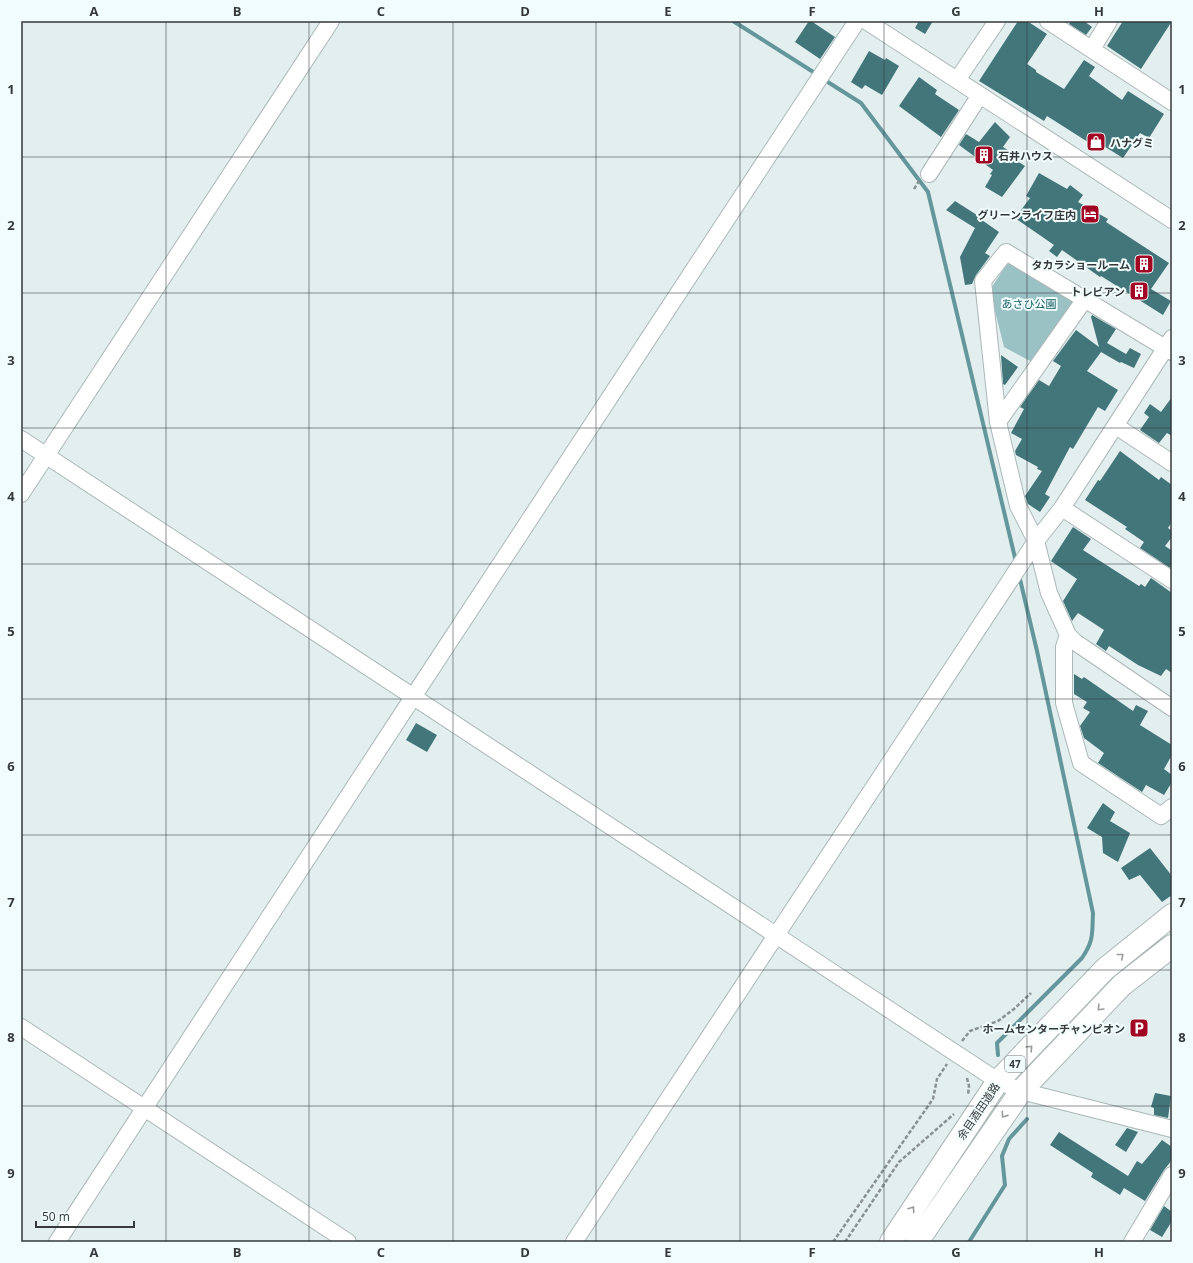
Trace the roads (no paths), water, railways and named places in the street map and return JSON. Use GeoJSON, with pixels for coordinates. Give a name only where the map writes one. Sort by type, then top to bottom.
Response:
{"type":"FeatureCollection","features":[{"type":"Feature","properties":{"kind":"highway","name":"余目酒田道路"},"geometry":{"type":"LineString","coordinates":[[891,1242],[998,1082],[1105,969],[1172,915]]}},
{"type":"Feature","properties":{"kind":"highway","name":"47"},"geometry":{"type":"LineString","coordinates":[[917,1242],[1021,1091],[1122,985],[1172,946]]}},
{"type":"Feature","properties":{"kind":"street"},"geometry":{"type":"LineString","coordinates":[[21,494],[331,21]]}},
{"type":"Feature","properties":{"kind":"street"},"geometry":{"type":"LineString","coordinates":[[57,1242],[857,21]]}},
{"type":"Feature","properties":{"kind":"street"},"geometry":{"type":"LineString","coordinates":[[866,21],[1172,220]]}},
{"type":"Feature","properties":{"kind":"street"},"geometry":{"type":"LineString","coordinates":[[957,80],[997,21]]}},
{"type":"Feature","properties":{"kind":"street"},"geometry":{"type":"LineString","coordinates":[[1048,21],[1172,102]]}},
{"type":"Feature","properties":{"kind":"street"},"geometry":{"type":"LineString","coordinates":[[1092,50],[1109,21]]}},
{"type":"Feature","properties":{"kind":"street"},"geometry":{"type":"LineString","coordinates":[[929,174],[980,95]]}},
{"type":"Feature","properties":{"kind":"street"},"geometry":{"type":"LineString","coordinates":[[574,1242],[1036,541],[1062,508],[1170,346],[1085,299],[1006,252],[983,281],[998,422],[1018,506],[1036,541],[1049,593],[1068,635],[1075,642],[1172,708]]}},
{"type":"Feature","properties":{"kind":"street"},"geometry":{"type":"LineString","coordinates":[[998,422],[1085,299]]}},
{"type":"Feature","properties":{"kind":"street"},"geometry":{"type":"LineString","coordinates":[[1116,426],[1172,463]]}},
{"type":"Feature","properties":{"kind":"street"},"geometry":{"type":"LineString","coordinates":[[21,439],[998,1082],[1021,1091],[1172,1129]]}},
{"type":"Feature","properties":{"kind":"street"},"geometry":{"type":"LineString","coordinates":[[1062,508],[1172,580]]}},
{"type":"Feature","properties":{"kind":"street"},"geometry":{"type":"LineString","coordinates":[[1068,635],[1064,647],[1064,703],[1081,763],[1161,816],[1172,807]]}},
{"type":"Feature","properties":{"kind":"street"},"geometry":{"type":"LineString","coordinates":[[21,1027],[348,1242]]}},
{"type":"Feature","properties":{"kind":"street"},"geometry":{"type":"LineString","coordinates":[[1132,1242],[1172,1175]]}},
{"type":"Feature","properties":{"kind":"waterway"},"geometry":{"type":"LineString","coordinates":[[733,21],[818,75]]}},
{"type":"Feature","properties":{"kind":"waterway"},"geometry":{"type":"LineString","coordinates":[[823,79],[861,103],[928,192],[1016,562]]}},
{"type":"Feature","properties":{"kind":"waterway"},"geometry":{"type":"LineString","coordinates":[[998,1055],[997,1043],[1082,958],[1089,946],[1093,926],[1093,913],[1037,651],[1019,575]]}},
{"type":"Feature","properties":{"kind":"waterway"},"geometry":{"type":"LineString","coordinates":[[969,1242],[1005,1185],[1002,1156],[1009,1139],[1027,1119]]}},
{"type":"Feature","properties":{"kind":"place","name":"ハナグミ"},"geometry":{"type":"Point","coordinates":[1096,142]}},
{"type":"Feature","properties":{"kind":"place","name":"石井ハウス"},"geometry":{"type":"Point","coordinates":[984,155]}},
{"type":"Feature","properties":{"kind":"place","name":"グリーンライフ庄内"},"geometry":{"type":"Point","coordinates":[1090,214]}},
{"type":"Feature","properties":{"kind":"place","name":"タカラショールーム"},"geometry":{"type":"Point","coordinates":[1144,264]}},
{"type":"Feature","properties":{"kind":"place","name":"トレビアン"},"geometry":{"type":"Point","coordinates":[1139,291]}},
{"type":"Feature","properties":{"kind":"place","name":"ホームセンターチャンピオン"},"geometry":{"type":"Point","coordinates":[1139,1028]}},
{"type":"Feature","properties":{"kind":"park label","name":"あさひ公園"},"geometry":{"type":"Point","coordinates":[1029,303]}}]}
